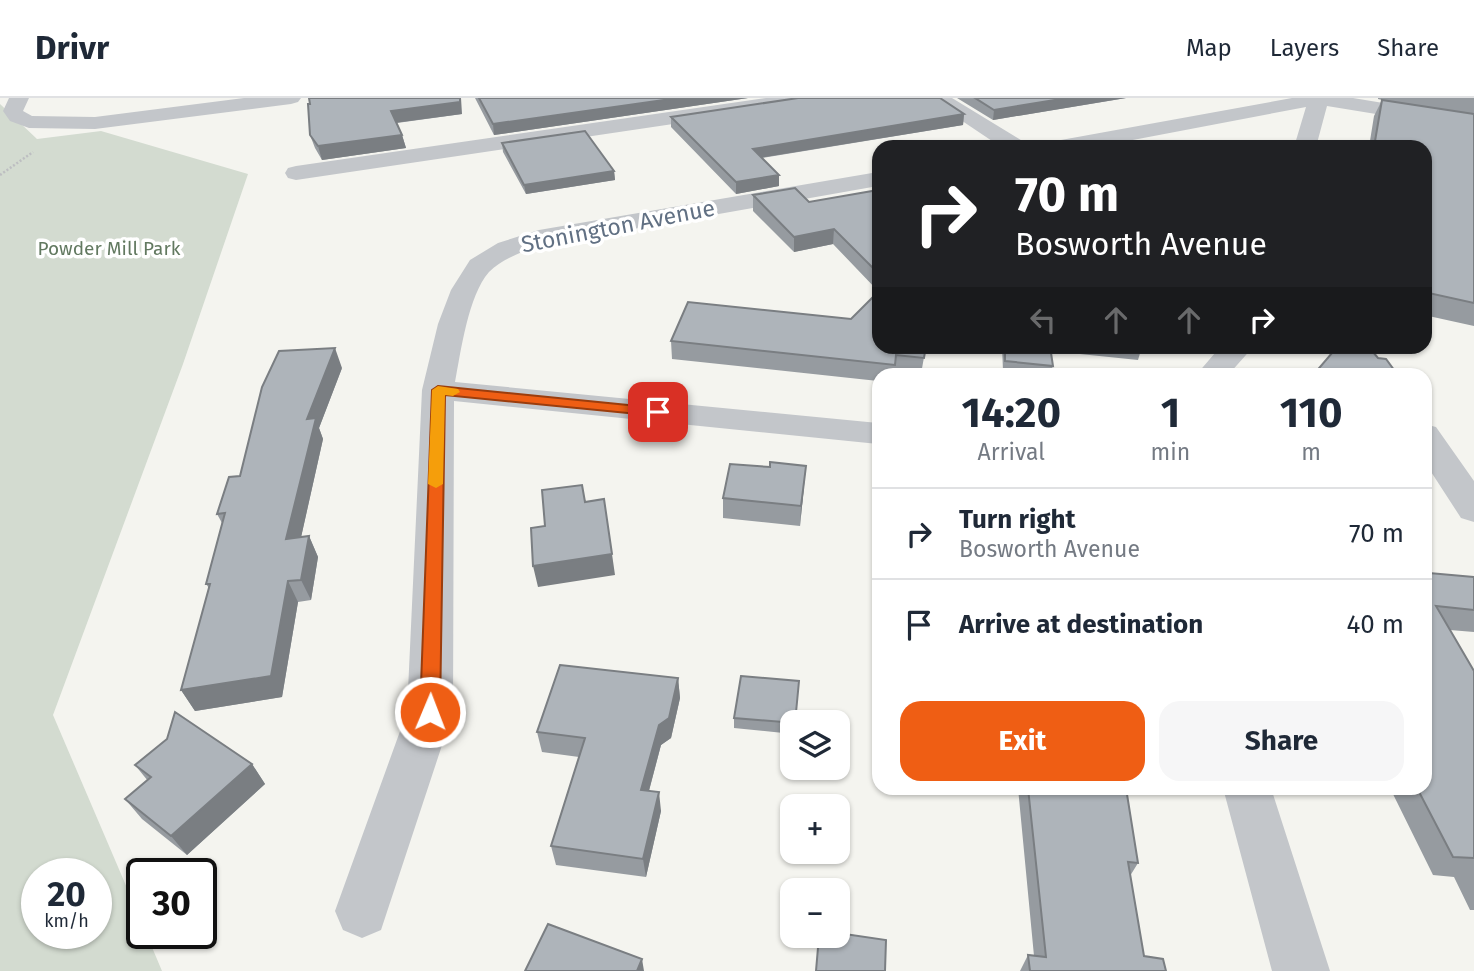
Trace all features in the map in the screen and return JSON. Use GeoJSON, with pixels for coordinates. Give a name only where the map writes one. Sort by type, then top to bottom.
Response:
{"type":"FeatureCollection","features":[{"type":"Feature","properties":{"kind":"street"},"geometry":{"type":"LineString","coordinates":[[19,98],[13,111],[17,117],[29,122],[95,123],[291,98]]}},
{"type":"Feature","properties":{"kind":"street"},"geometry":{"type":"LineString","coordinates":[[296,173],[807,98]]}},
{"type":"Feature","properties":{"kind":"street"},"geometry":{"type":"LineString","coordinates":[[938,98],[1005,140]]}},
{"type":"Feature","properties":{"kind":"street"},"geometry":{"type":"LineString","coordinates":[[1098,140],[1318,98],[1474,124]]}},
{"type":"Feature","properties":{"kind":"street"},"geometry":{"type":"LineString","coordinates":[[1307,140],[1318,98]]}},
{"type":"Feature","properties":{"kind":"street","name":"Stonington Avenue"},"geometry":{"type":"LineString","coordinates":[[362,911],[430,712],[438,390],[448,340],[471,276],[496,254],[539,237],[872,180]]}},
{"type":"Feature","properties":{"kind":"street"},"geometry":{"type":"LineString","coordinates":[[1218,368],[1231,354]]}},
{"type":"Feature","properties":{"kind":"street"},"geometry":{"type":"LineString","coordinates":[[438,390],[872,433]]}},
{"type":"Feature","properties":{"kind":"street"},"geometry":{"type":"LineString","coordinates":[[1432,446],[1474,509]]}},
{"type":"Feature","properties":{"kind":"street"},"geometry":{"type":"LineString","coordinates":[[1249,795],[1301,971]]}},
{"type":"Feature","properties":{"kind":"green space","name":"Powder Mill Park"},"geometry":{"type":"Polygon","coordinates":[[[0,104],[37,139],[101,131],[248,174],[183,364],[53,715],[126,886],[126,949],[153,949],[162,971],[0,971],[0,104]]]}},
{"type":"Feature","properties":{"kind":"building"},"geometry":{"type":"Polygon","coordinates":[[[309,98],[460,98],[460,102],[391,111],[402,135],[318,146],[310,135],[309,98]]]}},
{"type":"Feature","properties":{"kind":"building"},"geometry":{"type":"Polygon","coordinates":[[[479,98],[678,98],[493,124],[479,98]]]}},
{"type":"Feature","properties":{"kind":"building"},"geometry":{"type":"Polygon","coordinates":[[[798,98],[940,98],[964,114],[753,149],[779,175],[736,182],[671,117],[798,98]]]}},
{"type":"Feature","properties":{"kind":"building"},"geometry":{"type":"Polygon","coordinates":[[[975,98],[1067,98],[994,110],[975,98]]]}},
{"type":"Feature","properties":{"kind":"building"},"geometry":{"type":"Polygon","coordinates":[[[1382,100],[1474,114],[1474,303],[1432,294],[1432,140],[1375,140],[1382,100]]]}},
{"type":"Feature","properties":{"kind":"building"},"geometry":{"type":"Polygon","coordinates":[[[585,131],[614,171],[524,185],[502,143],[585,131]]]}},
{"type":"Feature","properties":{"kind":"building"},"geometry":{"type":"Polygon","coordinates":[[[795,188],[809,202],[872,191],[872,267],[834,229],[794,237],[753,195],[795,188]]]}},
{"type":"Feature","properties":{"kind":"building"},"geometry":{"type":"Polygon","coordinates":[[[872,298],[872,354],[925,354],[924,358],[896,355],[895,365],[671,341],[688,302],[851,319],[872,298]]]}},
{"type":"Feature","properties":{"kind":"building"},"geometry":{"type":"Polygon","coordinates":[[[335,348],[307,419],[316,418],[286,539],[309,536],[301,580],[288,581],[271,676],[181,690],[210,584],[206,584],[225,513],[217,514],[229,477],[240,476],[262,387],[279,351],[335,348]]]}},
{"type":"Feature","properties":{"kind":"building"},"geometry":{"type":"Polygon","coordinates":[[[1005,354],[1051,354],[1053,366],[1005,361],[1005,354]]]}},
{"type":"Feature","properties":{"kind":"building"},"geometry":{"type":"Polygon","coordinates":[[[1331,354],[1375,354],[1378,358],[1386,359],[1393,368],[1319,368],[1331,354]]]}},
{"type":"Feature","properties":{"kind":"building"},"geometry":{"type":"Polygon","coordinates":[[[770,462],[806,466],[801,506],[723,498],[730,464],[770,467],[770,462]]]}},
{"type":"Feature","properties":{"kind":"building"},"geometry":{"type":"Polygon","coordinates":[[[582,485],[585,502],[604,499],[612,554],[533,566],[531,528],[545,526],[542,490],[582,485]]]}},
{"type":"Feature","properties":{"kind":"building"},"geometry":{"type":"Polygon","coordinates":[[[1432,573],[1474,577],[1474,610],[1436,606],[1474,671],[1474,858],[1453,857],[1421,795],[1432,795],[1432,573]]]}},
{"type":"Feature","properties":{"kind":"building"},"geometry":{"type":"Polygon","coordinates":[[[560,665],[678,678],[669,718],[659,725],[641,790],[659,792],[643,859],[551,846],[585,738],[537,732],[560,665]]]}},
{"type":"Feature","properties":{"kind":"building"},"geometry":{"type":"Polygon","coordinates":[[[741,676],[799,681],[796,710],[780,710],[780,722],[734,718],[741,676]]]}},
{"type":"Feature","properties":{"kind":"building"},"geometry":{"type":"Polygon","coordinates":[[[175,712],[252,764],[171,836],[125,799],[151,777],[135,765],[167,739],[175,712]]]}},
{"type":"Feature","properties":{"kind":"building"},"geometry":{"type":"Polygon","coordinates":[[[1029,795],[1127,795],[1138,863],[1128,862],[1144,956],[1163,959],[1166,971],[1030,971],[1028,955],[1046,957],[1029,795]]]}},
{"type":"Feature","properties":{"kind":"building"},"geometry":{"type":"Polygon","coordinates":[[[548,924],[642,959],[637,971],[525,971],[548,924]]]}},
{"type":"Feature","properties":{"kind":"building"},"geometry":{"type":"Polygon","coordinates":[[[850,935],[886,940],[885,971],[816,971],[818,948],[850,948],[850,935]]]}},
{"type":"Feature","properties":{"kind":"slow traffic"},"geometry":{"type":"LineString","coordinates":[[436,484],[438,390],[453,392]]}},
{"type":"Feature","properties":{"kind":"route"},"geometry":{"type":"LineString","coordinates":[[430,712],[438,390],[658,412]]}}]}
